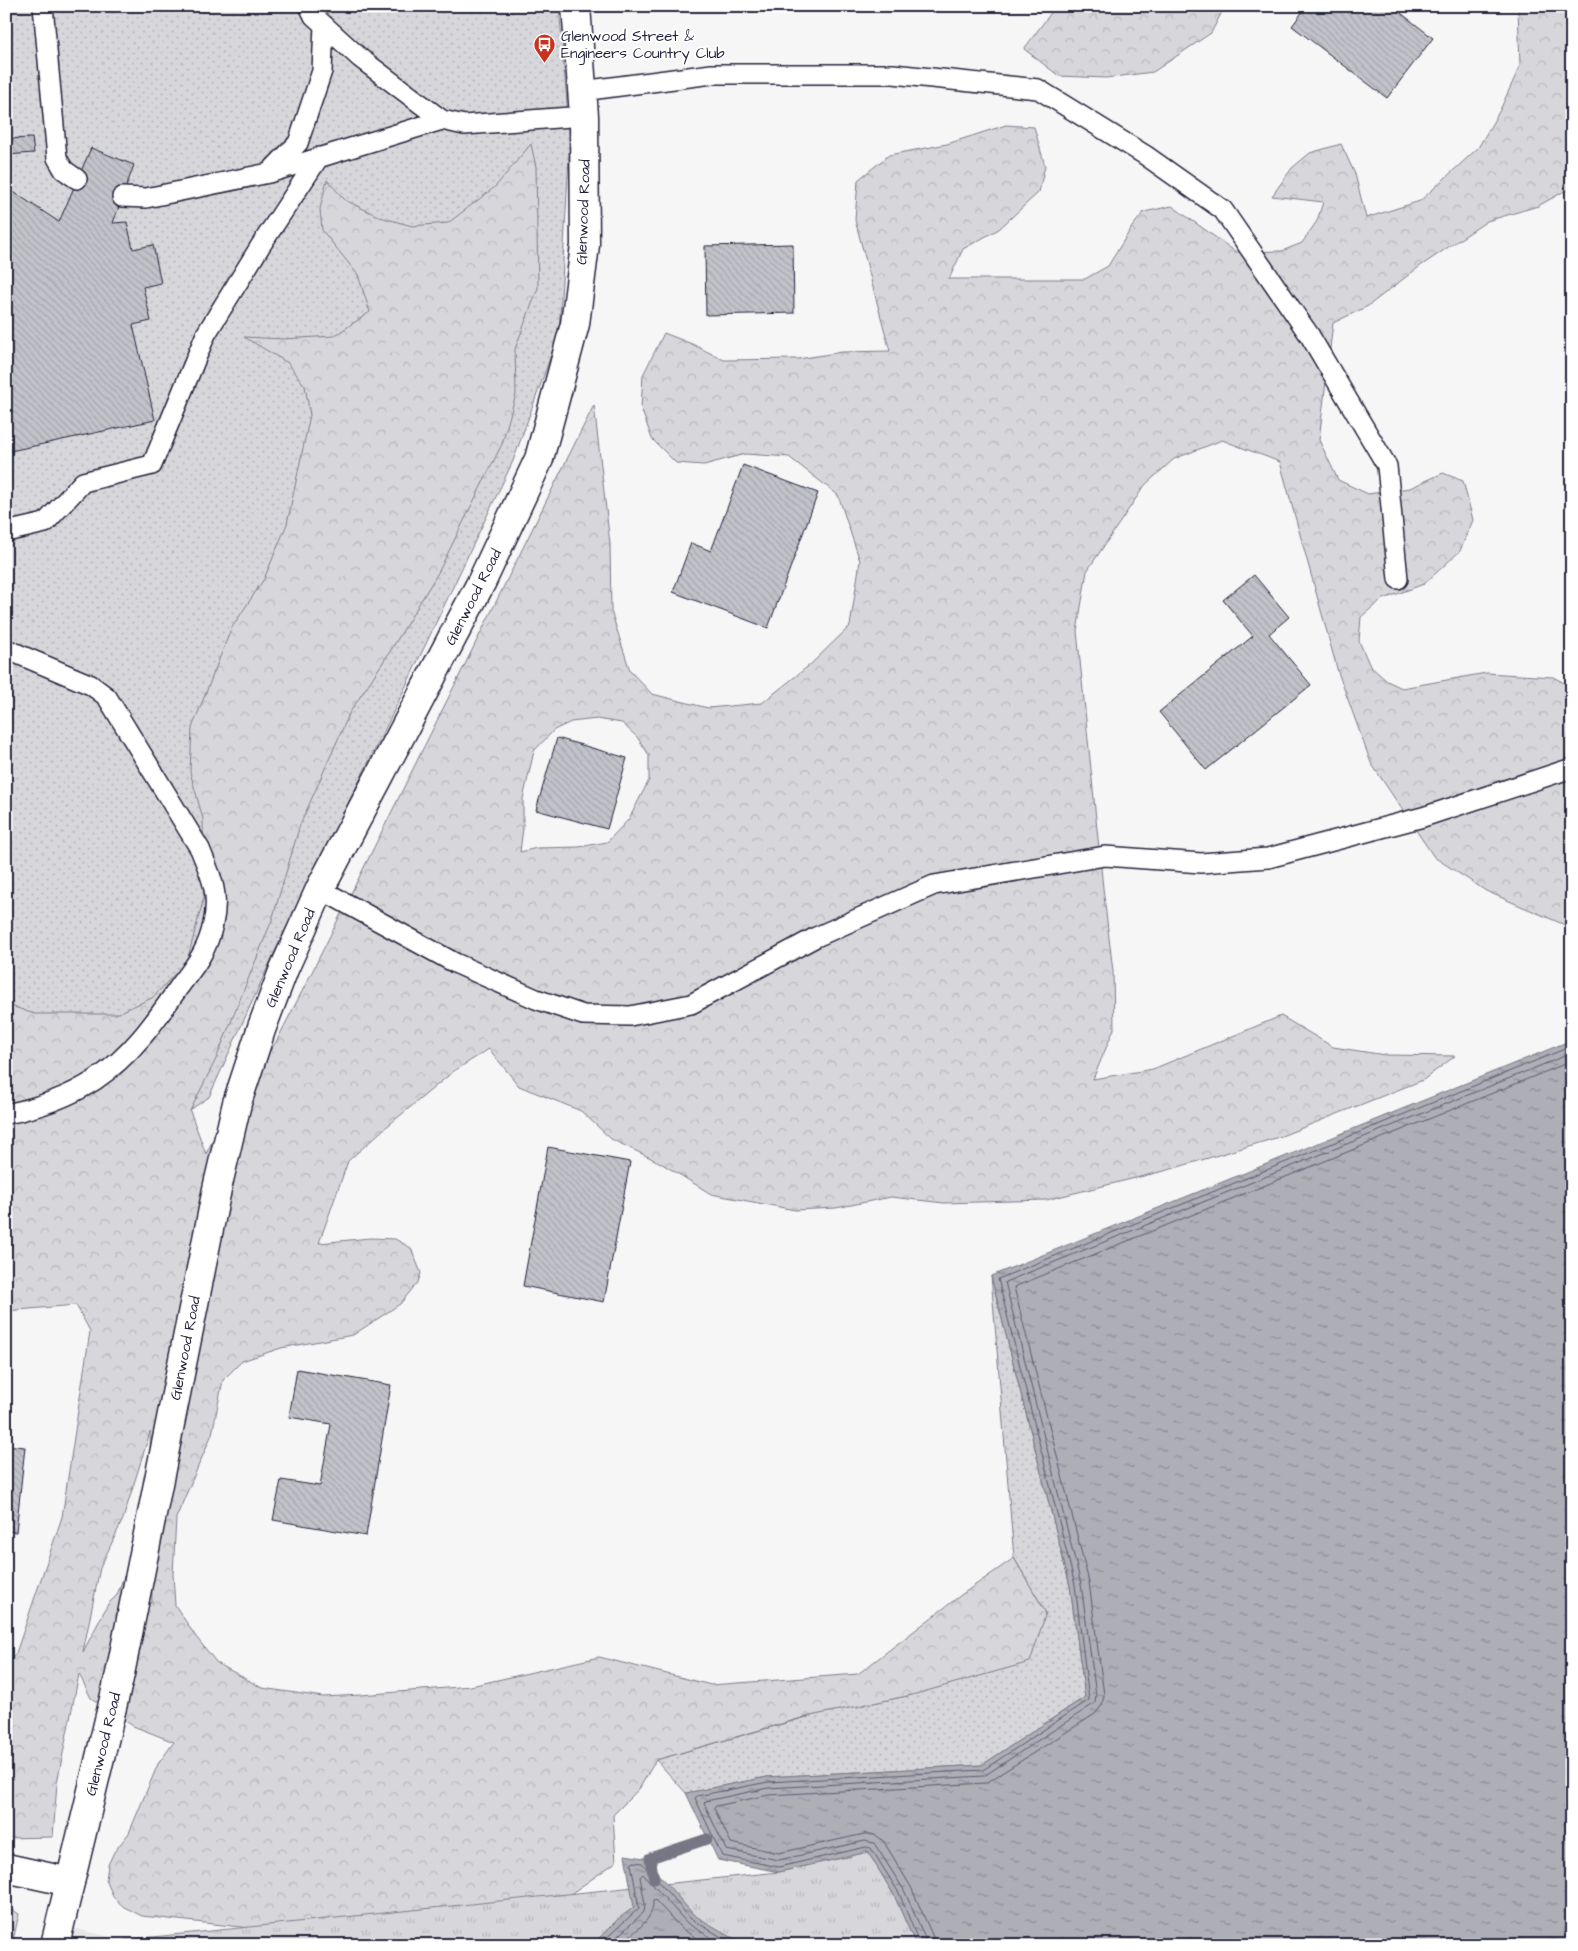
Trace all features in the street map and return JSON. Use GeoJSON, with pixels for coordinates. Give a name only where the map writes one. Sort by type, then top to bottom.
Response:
{"type":"FeatureCollection","features":[{"type":"Feature","properties":{"kind":"main road","name":"Glenwood Road"},"geometry":{"type":"LineString","coordinates":[[54,1945],[120,1674],[217,1189],[237,1103],[262,1027],[284,969],[320,889],[482,581],[539,459],[575,324],[585,246],[583,103],[576,6]]}},
{"type":"Feature","properties":{"kind":"main road"},"geometry":{"type":"LineString","coordinates":[[6,1868],[70,1882]]}},
{"type":"Feature","properties":{"kind":"lane"},"geometry":{"type":"LineString","coordinates":[[43,6],[57,158],[64,170],[77,178]]}},
{"type":"Feature","properties":{"kind":"lane"},"geometry":{"type":"LineString","coordinates":[[309,6],[314,16],[360,58],[442,120],[464,125],[583,103],[712,74],[892,74],[1038,89],[1145,155],[1224,210],[1310,336],[1387,466],[1398,579]]}},
{"type":"Feature","properties":{"kind":"lane"},"geometry":{"type":"LineString","coordinates":[[269,173],[298,143],[322,71],[324,25]]}},
{"type":"Feature","properties":{"kind":"lane"},"geometry":{"type":"LineString","coordinates":[[122,197],[146,198],[269,173],[442,120]]}},
{"type":"Feature","properties":{"kind":"lane"},"geometry":{"type":"LineString","coordinates":[[6,532],[46,523],[83,482],[152,465],[206,334],[320,158]]}},
{"type":"Feature","properties":{"kind":"lane"},"geometry":{"type":"LineString","coordinates":[[6,649],[91,685],[106,697],[200,849],[209,872],[215,896],[214,920],[204,951],[157,1018],[131,1050],[95,1080],[67,1095],[28,1110],[6,1114]]}},
{"type":"Feature","properties":{"kind":"lane"},"geometry":{"type":"LineString","coordinates":[[320,889],[455,963],[536,999],[583,1015],[630,1016],[691,1004],[816,938],[934,885],[1105,856],[1201,863],[1268,858],[1423,818],[1572,768]]}},
{"type":"Feature","properties":{"kind":"shaded area"},"geometry":{"type":"Polygon","coordinates":[[[60,1925],[124,1940],[149,1945],[55,1945],[60,1925]]]}},
{"type":"Feature","properties":{"kind":"green space"},"geometry":{"type":"Polygon","coordinates":[[[6,6],[559,6],[570,140],[559,333],[513,461],[392,715],[281,938],[209,1097],[6,1235],[6,6]]]}},
{"type":"Feature","properties":{"kind":"green space"},"geometry":{"type":"Polygon","coordinates":[[[1056,6],[1225,6],[1211,33],[1153,72],[1106,78],[1059,76],[1024,49],[1056,6]]]}},
{"type":"Feature","properties":{"kind":"green space"},"geometry":{"type":"Polygon","coordinates":[[[1518,6],[1572,6],[1572,187],[1538,206],[1487,221],[1419,267],[1368,306],[1333,323],[1319,440],[1338,480],[1368,494],[1410,488],[1443,473],[1463,481],[1473,520],[1460,551],[1424,584],[1381,600],[1361,617],[1359,641],[1370,666],[1387,681],[1402,688],[1486,673],[1553,677],[1572,687],[1572,928],[1486,891],[1434,857],[1371,763],[1338,672],[1280,462],[1222,440],[1174,459],[1145,485],[1087,571],[1077,631],[1113,971],[1114,1029],[1093,1079],[1153,1069],[1281,1016],[1333,1047],[1385,1055],[1455,1056],[1423,1080],[1279,1137],[1168,1170],[1046,1200],[944,1203],[891,1197],[836,1208],[795,1210],[711,1194],[659,1162],[611,1139],[581,1111],[519,1086],[489,1049],[454,1071],[348,1161],[319,1243],[370,1238],[395,1239],[411,1248],[421,1273],[418,1282],[400,1304],[353,1335],[281,1348],[242,1361],[223,1380],[212,1434],[176,1518],[173,1574],[175,1605],[196,1637],[217,1663],[262,1688],[323,1697],[471,1686],[599,1657],[711,1685],[858,1674],[961,1595],[1014,1558],[1046,1613],[1030,1662],[912,1695],[805,1717],[656,1760],[639,1789],[613,1815],[616,1862],[559,1902],[348,1939],[142,1916],[124,1907],[114,1898],[106,1880],[108,1865],[114,1852],[129,1833],[158,1764],[174,1742],[133,1726],[91,1698],[79,1674],[57,1783],[53,1837],[6,1838],[6,1668],[16,1653],[62,1517],[90,1331],[76,1305],[6,1311],[6,1004],[34,1014],[116,1014],[152,998],[187,961],[204,897],[203,819],[190,772],[192,728],[231,629],[264,579],[287,524],[310,415],[305,386],[288,363],[244,337],[283,339],[334,336],[370,312],[358,275],[322,230],[320,209],[327,180],[345,200],[380,217],[412,226],[448,223],[495,187],[531,144],[536,167],[538,288],[515,349],[516,394],[502,444],[439,571],[391,650],[350,712],[300,825],[272,920],[216,1059],[190,1111],[206,1154],[225,1115],[276,1042],[594,405],[610,544],[611,611],[630,671],[652,694],[708,708],[762,703],[811,664],[850,626],[860,561],[838,495],[789,457],[745,454],[704,465],[676,463],[652,439],[641,408],[643,375],[664,333],[724,360],[798,359],[842,352],[890,351],[855,220],[858,180],[889,155],[947,144],[1006,125],[1034,127],[1045,166],[1039,192],[999,229],[963,249],[949,279],[1085,279],[1108,266],[1132,227],[1144,212],[1172,206],[1236,252],[1282,251],[1302,243],[1317,221],[1323,202],[1272,196],[1292,168],[1310,153],[1341,144],[1355,174],[1366,218],[1420,201],[1478,148],[1500,110],[1520,66],[1518,6]],[[597,719],[571,722],[554,730],[534,751],[523,799],[523,828],[520,852],[537,848],[579,847],[607,842],[629,819],[649,780],[649,755],[637,737],[622,723],[597,719]],[[150,1432],[123,1519],[100,1568],[83,1652],[108,1604],[117,1595],[124,1576],[152,1604],[150,1432]]]}},
{"type":"Feature","properties":{"kind":"green space"},"geometry":{"type":"Polygon","coordinates":[[[991,1276],[1070,1586],[1085,1697],[982,1765],[767,1777],[686,1793],[656,1760],[814,1715],[912,1695],[1046,1613],[1014,1558],[991,1276]]]}},
{"type":"Feature","properties":{"kind":"green space"},"geometry":{"type":"Polygon","coordinates":[[[868,1852],[894,1895],[916,1945],[149,1945],[124,1940],[779,1872],[868,1852]]]}},
{"type":"Feature","properties":{"kind":"green space"},"geometry":{"type":"Polygon","coordinates":[[[10,1909],[19,1914],[12,1945],[6,1945],[6,1911],[10,1909]]]}},
{"type":"Feature","properties":{"kind":"water"},"geometry":{"type":"Polygon","coordinates":[[[1572,1040],[1572,1945],[916,1945],[894,1895],[868,1852],[779,1872],[718,1860],[686,1793],[767,1777],[982,1765],[1085,1697],[1070,1586],[991,1276],[1572,1040]]]}},
{"type":"Feature","properties":{"kind":"water"},"geometry":{"type":"Polygon","coordinates":[[[625,1855],[644,1858],[694,1915],[745,1945],[592,1945],[618,1919],[634,1907],[625,1855]]]}},
{"type":"Feature","properties":{"kind":"building"},"geometry":{"type":"Polygon","coordinates":[[[1307,6],[1392,6],[1433,38],[1387,98],[1292,26],[1307,6]]]}},
{"type":"Feature","properties":{"kind":"building"},"geometry":{"type":"Polygon","coordinates":[[[32,138],[34,153],[6,155],[6,139],[32,138]]]}},
{"type":"Feature","properties":{"kind":"building"},"geometry":{"type":"Polygon","coordinates":[[[91,148],[134,165],[113,223],[127,222],[133,249],[153,245],[161,283],[143,287],[151,321],[133,325],[155,420],[6,452],[6,187],[59,222],[91,148]]]}},
{"type":"Feature","properties":{"kind":"building"},"geometry":{"type":"Polygon","coordinates":[[[793,244],[794,313],[706,315],[705,246],[793,244]]]}},
{"type":"Feature","properties":{"kind":"building"},"geometry":{"type":"Polygon","coordinates":[[[743,465],[818,493],[768,628],[673,592],[691,543],[711,551],[743,465]]]}},
{"type":"Feature","properties":{"kind":"building"},"geometry":{"type":"Polygon","coordinates":[[[1254,575],[1289,617],[1269,634],[1311,685],[1206,770],[1159,712],[1253,636],[1223,600],[1254,575]]]}},
{"type":"Feature","properties":{"kind":"building"},"geometry":{"type":"Polygon","coordinates":[[[557,738],[627,758],[607,829],[536,810],[557,738]]]}},
{"type":"Feature","properties":{"kind":"building"},"geometry":{"type":"Polygon","coordinates":[[[548,1147],[630,1162],[604,1302],[523,1286],[548,1147]]]}},
{"type":"Feature","properties":{"kind":"building"},"geometry":{"type":"Polygon","coordinates":[[[297,1369],[391,1385],[366,1536],[273,1520],[281,1480],[320,1486],[331,1424],[289,1417],[297,1369]]]}},
{"type":"Feature","properties":{"kind":"building"},"geometry":{"type":"Polygon","coordinates":[[[6,1445],[25,1447],[16,1532],[6,1531],[6,1445]]]}},
{"type":"Feature","properties":{"kind":"waterway"},"geometry":{"type":"LineString","coordinates":[[654,1879],[650,1858],[707,1839]]}},
{"type":"Feature","properties":{"kind":"place","name":"Glenwood Street & Engineers Country Club"},"geometry":{"type":"Point","coordinates":[545,64]}}]}
